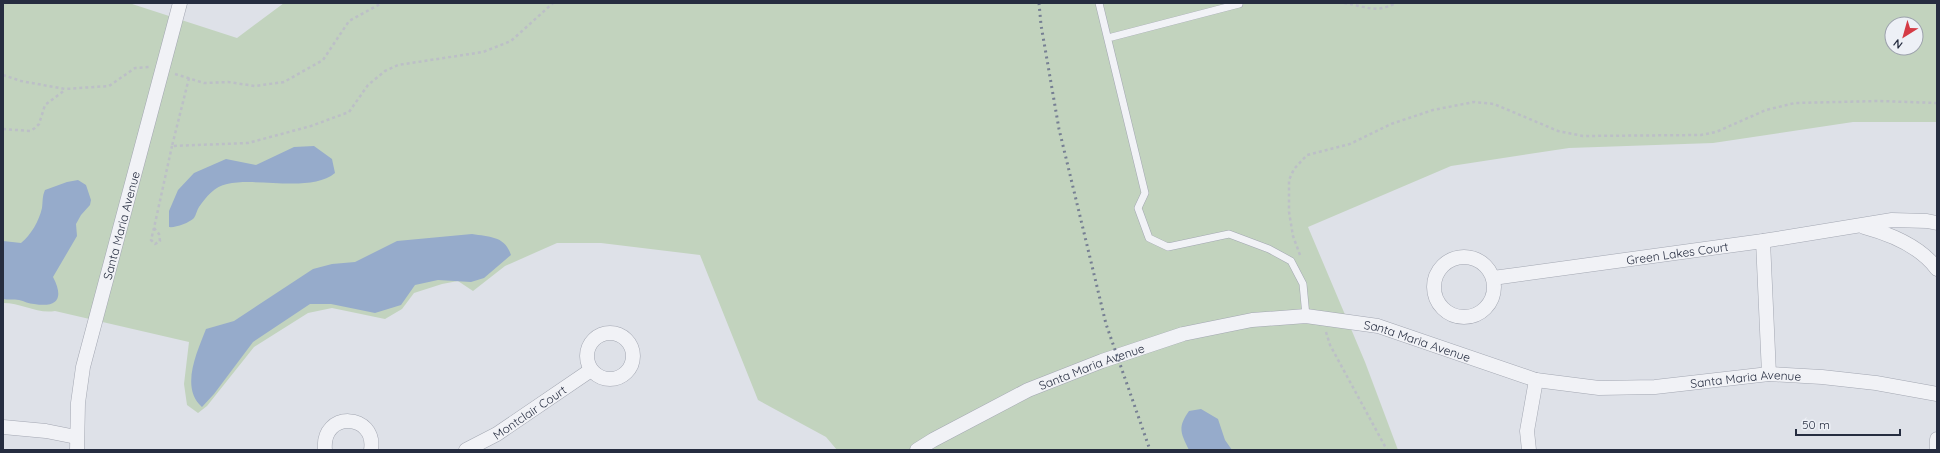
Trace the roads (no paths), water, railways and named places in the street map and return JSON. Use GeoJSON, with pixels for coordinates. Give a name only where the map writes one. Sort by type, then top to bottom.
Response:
{"type":"FeatureCollection","features":[{"type":"Feature","properties":{"kind":"street","name":"Santa Maria Avenue"},"geometry":{"type":"LineString","coordinates":[[76,444],[78,403],[83,367],[180,3]]}},
{"type":"Feature","properties":{"kind":"street","name":"Green Lakes Court"},"geometry":{"type":"LineString","coordinates":[[1493,278],[1763,241],[1892,220],[1927,221],[1937,223]]}},
{"type":"Feature","properties":{"kind":"street","name":"Green Lakes Court"},"geometry":{"type":"LineString","coordinates":[[1862,226],[1885,232],[1916,249],[1937,269]]}},
{"type":"Feature","properties":{"kind":"street"},"geometry":{"type":"LineString","coordinates":[[1763,241],[1769,374]]}},
{"type":"Feature","properties":{"kind":"street"},"geometry":{"type":"LineString","coordinates":[[1468,258],[1482,263],[1493,278],[1494,288],[1489,302],[1479,313],[1470,316],[1460,316],[1450,313],[1442,307],[1437,299],[1435,284],[1439,271],[1445,264],[1454,259],[1468,258]]}},
{"type":"Feature","properties":{"kind":"street","name":"Santa Maria Avenue"},"geometry":{"type":"LineString","coordinates":[[917,450],[1028,390],[1102,361],[1182,334],[1252,320],[1306,316],[1378,326],[1536,380],[1599,388],[1655,387],[1769,374],[1822,376],[1937,394]]}},
{"type":"Feature","properties":{"kind":"street","name":"Montclair Court"},"geometry":{"type":"LineString","coordinates":[[466,450],[497,434],[591,370]]}},
{"type":"Feature","properties":{"kind":"street"},"geometry":{"type":"LineString","coordinates":[[1529,450],[1527,431],[1536,380]]}},
{"type":"Feature","properties":{"kind":"street"},"geometry":{"type":"LineString","coordinates":[[325,450],[325,440],[328,431],[334,425],[343,421],[352,421],[361,424],[368,431],[371,440],[371,450]]}},
{"type":"Feature","properties":{"kind":"street"},"geometry":{"type":"LineString","coordinates":[[3,427],[46,431],[76,444]]}},
{"type":"Feature","properties":{"kind":"street"},"geometry":{"type":"LineString","coordinates":[[1937,439],[1937,450]]}},
{"type":"Feature","properties":{"kind":"lane"},"geometry":{"type":"LineString","coordinates":[[1099,3],[1145,193],[1138,208],[1149,238],[1168,247],[1229,234],[1269,249],[1291,261],[1303,284],[1306,316]]}},
{"type":"Feature","properties":{"kind":"lane"},"geometry":{"type":"LineString","coordinates":[[1108,38],[1239,4]]}},
{"type":"Feature","properties":{"kind":"water"},"geometry":{"type":"Polygon","coordinates":[[[314,146],[332,159],[335,173],[325,179],[312,182],[240,182],[223,185],[208,196],[199,207],[195,217],[192,220],[178,226],[169,227],[169,211],[178,190],[194,173],[226,159],[256,165],[294,147],[314,146]]]}},
{"type":"Feature","properties":{"kind":"water"},"geometry":{"type":"Polygon","coordinates":[[[78,180],[86,185],[91,200],[90,205],[81,215],[76,224],[77,236],[53,277],[58,291],[57,300],[53,303],[42,305],[30,304],[21,300],[3,299],[3,241],[21,243],[28,236],[39,218],[45,190],[67,182],[78,180]]]}},
{"type":"Feature","properties":{"kind":"water"},"geometry":{"type":"Polygon","coordinates":[[[472,234],[496,238],[505,244],[511,255],[484,278],[471,282],[438,280],[415,285],[401,305],[375,313],[331,304],[310,304],[253,342],[214,394],[202,407],[195,399],[192,390],[192,370],[198,348],[206,329],[234,321],[313,269],[332,264],[355,262],[397,241],[472,234]]]}},
{"type":"Feature","properties":{"kind":"water"},"geometry":{"type":"Polygon","coordinates":[[[1201,409],[1218,419],[1225,440],[1232,450],[1189,450],[1182,435],[1183,422],[1189,411],[1201,409]]]}},
{"type":"Feature","properties":{"kind":"railway"},"geometry":{"type":"LineString","coordinates":[[1039,3],[1041,25],[1059,129],[1106,324],[1150,450]]}}]}
